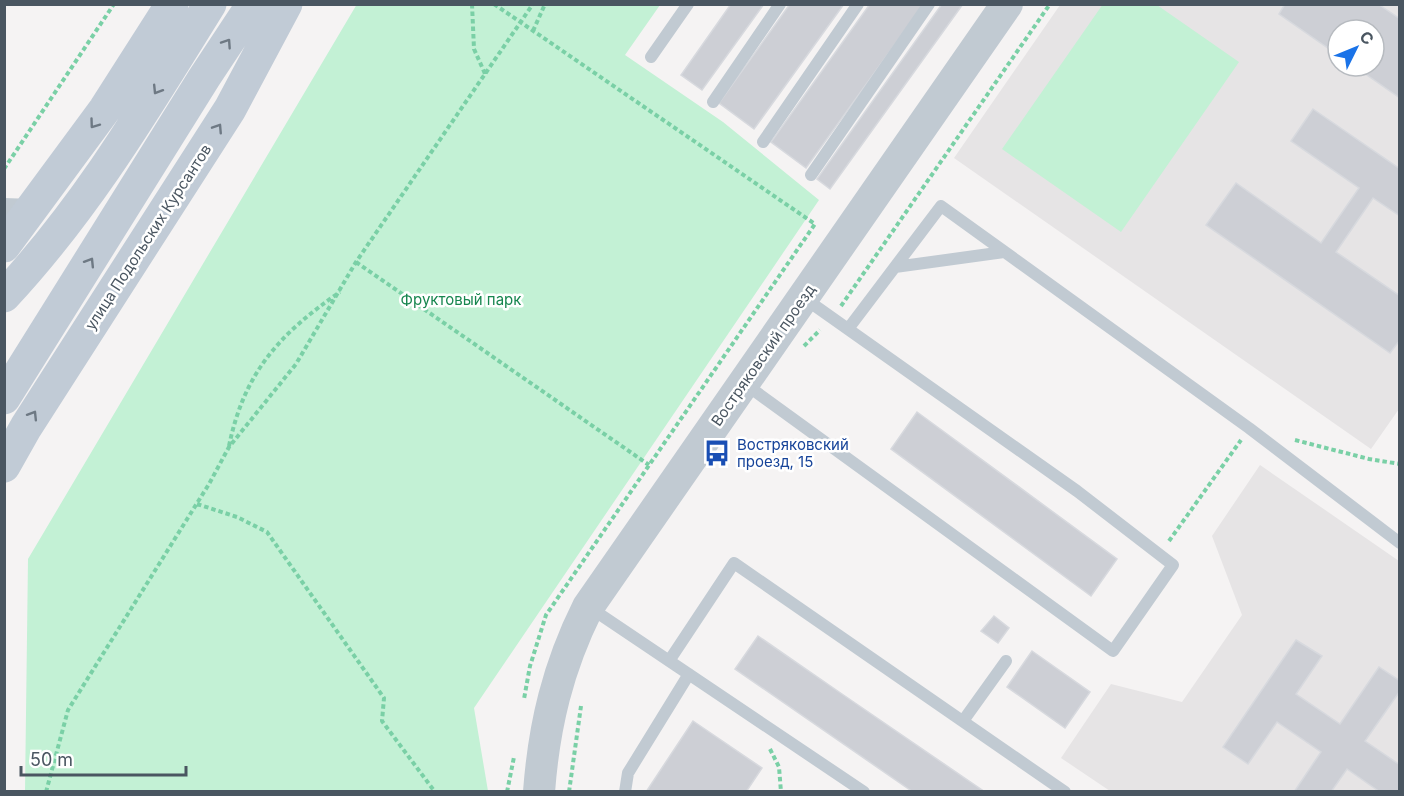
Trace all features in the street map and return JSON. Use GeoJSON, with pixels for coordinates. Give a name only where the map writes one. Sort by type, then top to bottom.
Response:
{"type":"FeatureCollection","features":[{"type":"Feature","properties":{"kind":"main road"},"geometry":{"type":"LineString","coordinates":[[4,246],[18,210],[111,100],[172,4]]}},
{"type":"Feature","properties":{"kind":"main road"},"geometry":{"type":"LineString","coordinates":[[11,288],[48,247],[102,177],[210,4]]}},
{"type":"Feature","properties":{"kind":"main road"},"geometry":{"type":"LineString","coordinates":[[4,398],[204,78],[253,4]]}},
{"type":"Feature","properties":{"kind":"main road","name":"улица Подольских Курсантов"},"geometry":{"type":"LineString","coordinates":[[4,466],[26,427],[230,109],[286,4]]}},
{"type":"Feature","properties":{"kind":"street","name":"Востряковский проезд"},"geometry":{"type":"LineString","coordinates":[[539,792],[542,750],[555,692],[568,648],[588,607],[1007,4]]}},
{"type":"Feature","properties":{"kind":"lane"},"geometry":{"type":"LineString","coordinates":[[651,57],[688,4]]}},
{"type":"Feature","properties":{"kind":"lane"},"geometry":{"type":"LineString","coordinates":[[713,102],[780,4]]}},
{"type":"Feature","properties":{"kind":"lane"},"geometry":{"type":"LineString","coordinates":[[763,142],[858,4]]}},
{"type":"Feature","properties":{"kind":"lane"},"geometry":{"type":"LineString","coordinates":[[811,175],[929,4]]}},
{"type":"Feature","properties":{"kind":"lane"},"geometry":{"type":"LineString","coordinates":[[848,329],[941,206],[1249,428],[1400,543]]}},
{"type":"Feature","properties":{"kind":"lane"},"geometry":{"type":"LineString","coordinates":[[895,267],[1004,252]]}},
{"type":"Feature","properties":{"kind":"lane"},"geometry":{"type":"LineString","coordinates":[[743,383],[1113,651],[1173,564],[1077,491],[803,297]]}},
{"type":"Feature","properties":{"kind":"lane"},"geometry":{"type":"LineString","coordinates":[[669,661],[734,563],[1065,792]]}},
{"type":"Feature","properties":{"kind":"lane"},"geometry":{"type":"LineString","coordinates":[[588,607],[864,792]]}},
{"type":"Feature","properties":{"kind":"lane"},"geometry":{"type":"LineString","coordinates":[[963,721],[1006,661]]}},
{"type":"Feature","properties":{"kind":"lane"},"geometry":{"type":"LineString","coordinates":[[625,792],[628,773],[689,674]]}},
{"type":"Feature","properties":{"kind":"path"},"geometry":{"type":"LineString","coordinates":[[4,169],[114,4]]}},
{"type":"Feature","properties":{"kind":"path"},"geometry":{"type":"LineString","coordinates":[[472,4],[474,48],[486,76]]}},
{"type":"Feature","properties":{"kind":"path"},"geometry":{"type":"LineString","coordinates":[[494,4],[815,224],[757,310]]}},
{"type":"Feature","properties":{"kind":"path"},"geometry":{"type":"LineString","coordinates":[[46,792],[68,710],[197,504],[229,447],[296,364],[356,262],[523,24],[533,4]]}},
{"type":"Feature","properties":{"kind":"path"},"geometry":{"type":"LineString","coordinates":[[533,31],[545,4]]}},
{"type":"Feature","properties":{"kind":"path"},"geometry":{"type":"LineString","coordinates":[[799,353],[833,318],[1050,4]]}},
{"type":"Feature","properties":{"kind":"path"},"geometry":{"type":"LineString","coordinates":[[356,262],[649,465]]}},
{"type":"Feature","properties":{"kind":"path"},"geometry":{"type":"LineString","coordinates":[[229,447],[236,412],[250,382],[273,349],[295,326],[340,291]]}},
{"type":"Feature","properties":{"kind":"path"},"geometry":{"type":"LineString","coordinates":[[1160,554],[1249,428]]}},
{"type":"Feature","properties":{"kind":"path"},"geometry":{"type":"LineString","coordinates":[[1293,440],[1369,459],[1400,464]]}},
{"type":"Feature","properties":{"kind":"path"},"geometry":{"type":"LineString","coordinates":[[197,504],[237,518],[267,532],[384,698],[382,721],[435,792]]}},
{"type":"Feature","properties":{"kind":"path"},"geometry":{"type":"LineString","coordinates":[[569,792],[582,702]]}},
{"type":"Feature","properties":{"kind":"path"},"geometry":{"type":"LineString","coordinates":[[754,718],[779,767],[781,792]]}},
{"type":"Feature","properties":{"kind":"shaded area"},"geometry":{"type":"Polygon","coordinates":[[[1060,5],[1399,5],[1399,409],[1371,449],[954,158],[1060,5]]]}},
{"type":"Feature","properties":{"kind":"shaded area"},"geometry":{"type":"Polygon","coordinates":[[[1260,465],[1399,561],[1399,791],[1110,791],[1061,758],[1111,684],[1182,702],[1242,615],[1212,536],[1260,465]]]}},
{"type":"Feature","properties":{"kind":"green space","name":"Фруктовый парк"},"geometry":{"type":"Polygon","coordinates":[[[357,4],[660,5],[625,55],[723,122],[819,200],[474,708],[488,791],[25,791],[28,559],[357,4]]]}},
{"type":"Feature","properties":{"kind":"green space"},"geometry":{"type":"Polygon","coordinates":[[[1103,4],[1157,5],[1239,62],[1121,232],[1002,149],[1103,4]]]}},
{"type":"Feature","properties":{"kind":"building"},"geometry":{"type":"Polygon","coordinates":[[[731,4],[764,4],[702,90],[681,75],[731,4]]]}},
{"type":"Feature","properties":{"kind":"building"},"geometry":{"type":"Polygon","coordinates":[[[790,4],[844,4],[754,129],[719,103],[790,4]]]}},
{"type":"Feature","properties":{"kind":"building"},"geometry":{"type":"Polygon","coordinates":[[[870,4],[924,4],[806,168],[771,142],[870,4]]]}},
{"type":"Feature","properties":{"kind":"building"},"geometry":{"type":"Polygon","coordinates":[[[942,4],[963,4],[830,189],[817,179],[942,4]]]}},
{"type":"Feature","properties":{"kind":"building"},"geometry":{"type":"Polygon","coordinates":[[[1285,4],[1378,4],[1400,19],[1400,98],[1371,78],[1386,78],[1386,18],[1326,18],[1326,47],[1279,14],[1285,4]]]}},
{"type":"Feature","properties":{"kind":"building"},"geometry":{"type":"Polygon","coordinates":[[[1313,109],[1400,169],[1400,216],[1373,198],[1336,252],[1400,296],[1400,340],[1390,353],[1206,225],[1236,183],[1321,243],[1359,188],[1291,141],[1313,109]]]}},
{"type":"Feature","properties":{"kind":"building"},"geometry":{"type":"Polygon","coordinates":[[[917,412],[1117,559],[1091,596],[891,449],[917,412]]]}},
{"type":"Feature","properties":{"kind":"building"},"geometry":{"type":"Polygon","coordinates":[[[994,616],[1009,628],[998,643],[981,631],[994,616]]]}},
{"type":"Feature","properties":{"kind":"building"},"geometry":{"type":"Polygon","coordinates":[[[758,636],[985,792],[913,792],[735,669],[758,636]]]}},
{"type":"Feature","properties":{"kind":"building"},"geometry":{"type":"Polygon","coordinates":[[[1296,640],[1322,656],[1296,694],[1340,724],[1379,667],[1400,681],[1400,691],[1365,741],[1400,765],[1400,792],[1380,792],[1347,769],[1331,792],[1294,792],[1321,752],[1277,722],[1248,764],[1223,747],[1296,640]]]}},
{"type":"Feature","properties":{"kind":"building"},"geometry":{"type":"Polygon","coordinates":[[[1032,651],[1090,692],[1065,728],[1007,687],[1032,651]]]}},
{"type":"Feature","properties":{"kind":"building"},"geometry":{"type":"Polygon","coordinates":[[[693,721],[762,768],[746,792],[646,792],[693,721]]]}},
{"type":"Feature","properties":{"kind":"place","name":"Востряковский проезд, 15"},"geometry":{"type":"Point","coordinates":[717,453]}}]}
